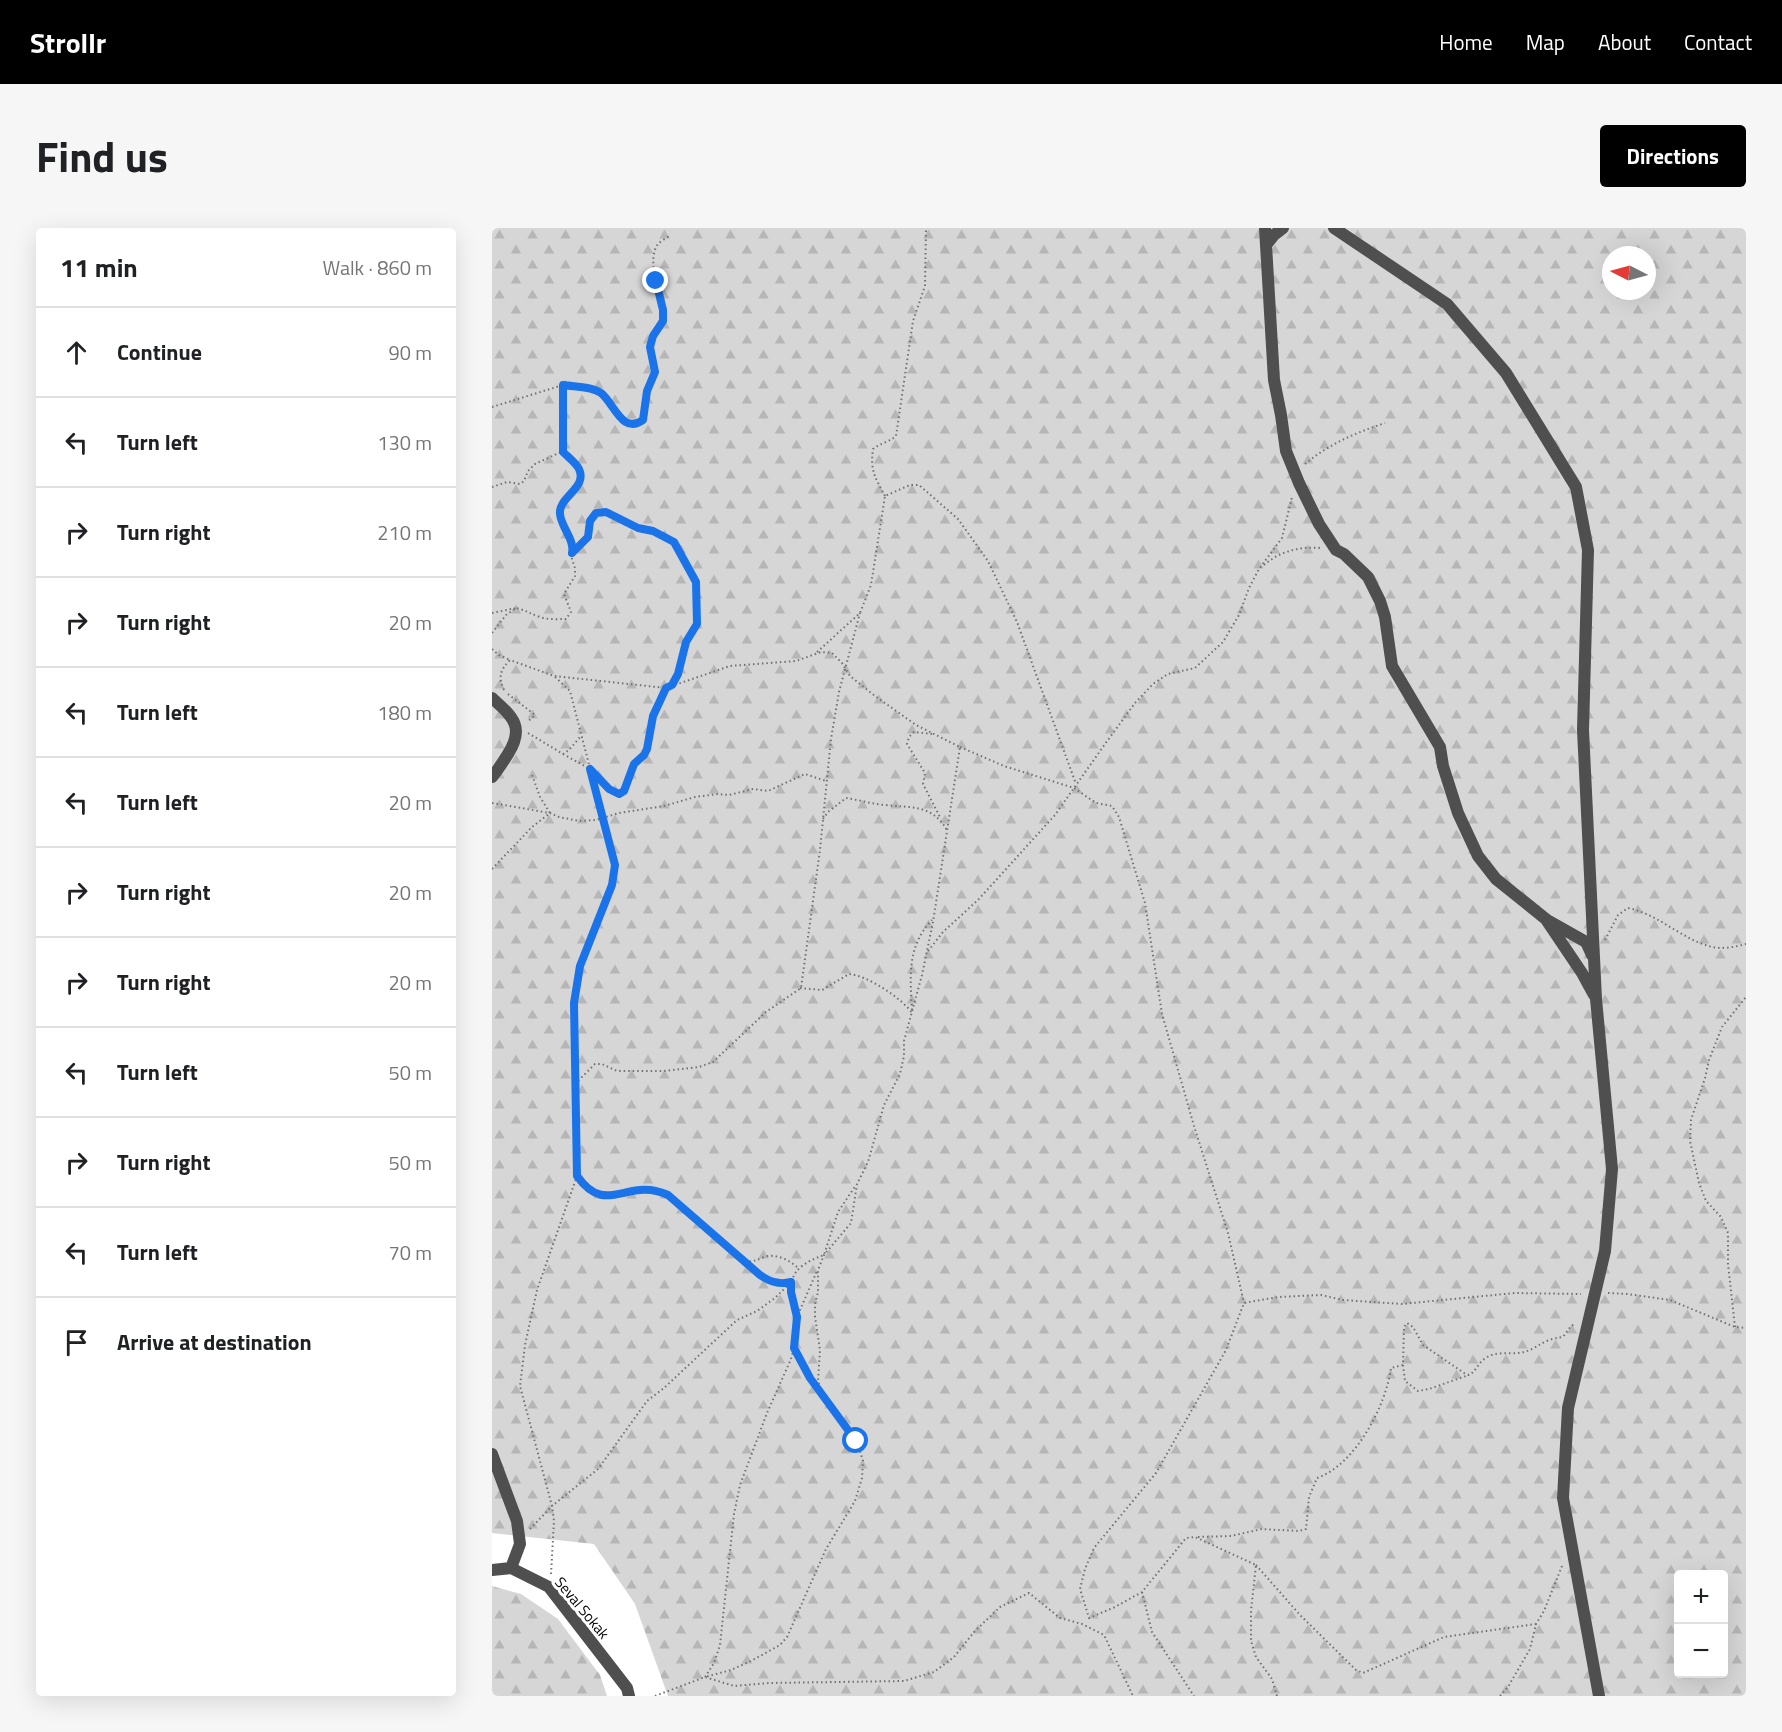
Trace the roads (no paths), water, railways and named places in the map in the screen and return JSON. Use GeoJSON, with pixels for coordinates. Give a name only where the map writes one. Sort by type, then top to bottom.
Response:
{"type":"FeatureCollection","features":[{"type":"Feature","properties":{"kind":"street"},"geometry":{"type":"LineString","coordinates":[[1265,228],[1274,380],[1286,452],[1297,477],[1319,524],[1336,550],[1344,554],[1368,577],[1380,601],[1385,616],[1392,666],[1440,747],[1443,765],[1458,813],[1478,856],[1496,879],[1547,920],[1586,942],[1594,958]]}},
{"type":"Feature","properties":{"kind":"street"},"geometry":{"type":"LineString","coordinates":[[1266,245],[1283,228]]}},
{"type":"Feature","properties":{"kind":"street"},"geometry":{"type":"LineString","coordinates":[[1334,228],[1447,304],[1506,373],[1576,487],[1588,550],[1583,730],[1596,999],[1612,1169],[1605,1251],[1568,1408],[1563,1498],[1599,1696]]}},
{"type":"Feature","properties":{"kind":"street"},"geometry":{"type":"LineString","coordinates":[[492,698],[509,713],[516,725],[517,734],[513,746],[492,777]]}},
{"type":"Feature","properties":{"kind":"street"},"geometry":{"type":"LineString","coordinates":[[1547,920],[1582,973],[1596,999]]}},
{"type":"Feature","properties":{"kind":"street"},"geometry":{"type":"LineString","coordinates":[[492,1454],[518,1521],[520,1544],[512,1568],[492,1570]]}},
{"type":"Feature","properties":{"kind":"street","name":"Seval Sokak"},"geometry":{"type":"LineString","coordinates":[[512,1568],[549,1587],[627,1688],[629,1696]]}}]}
